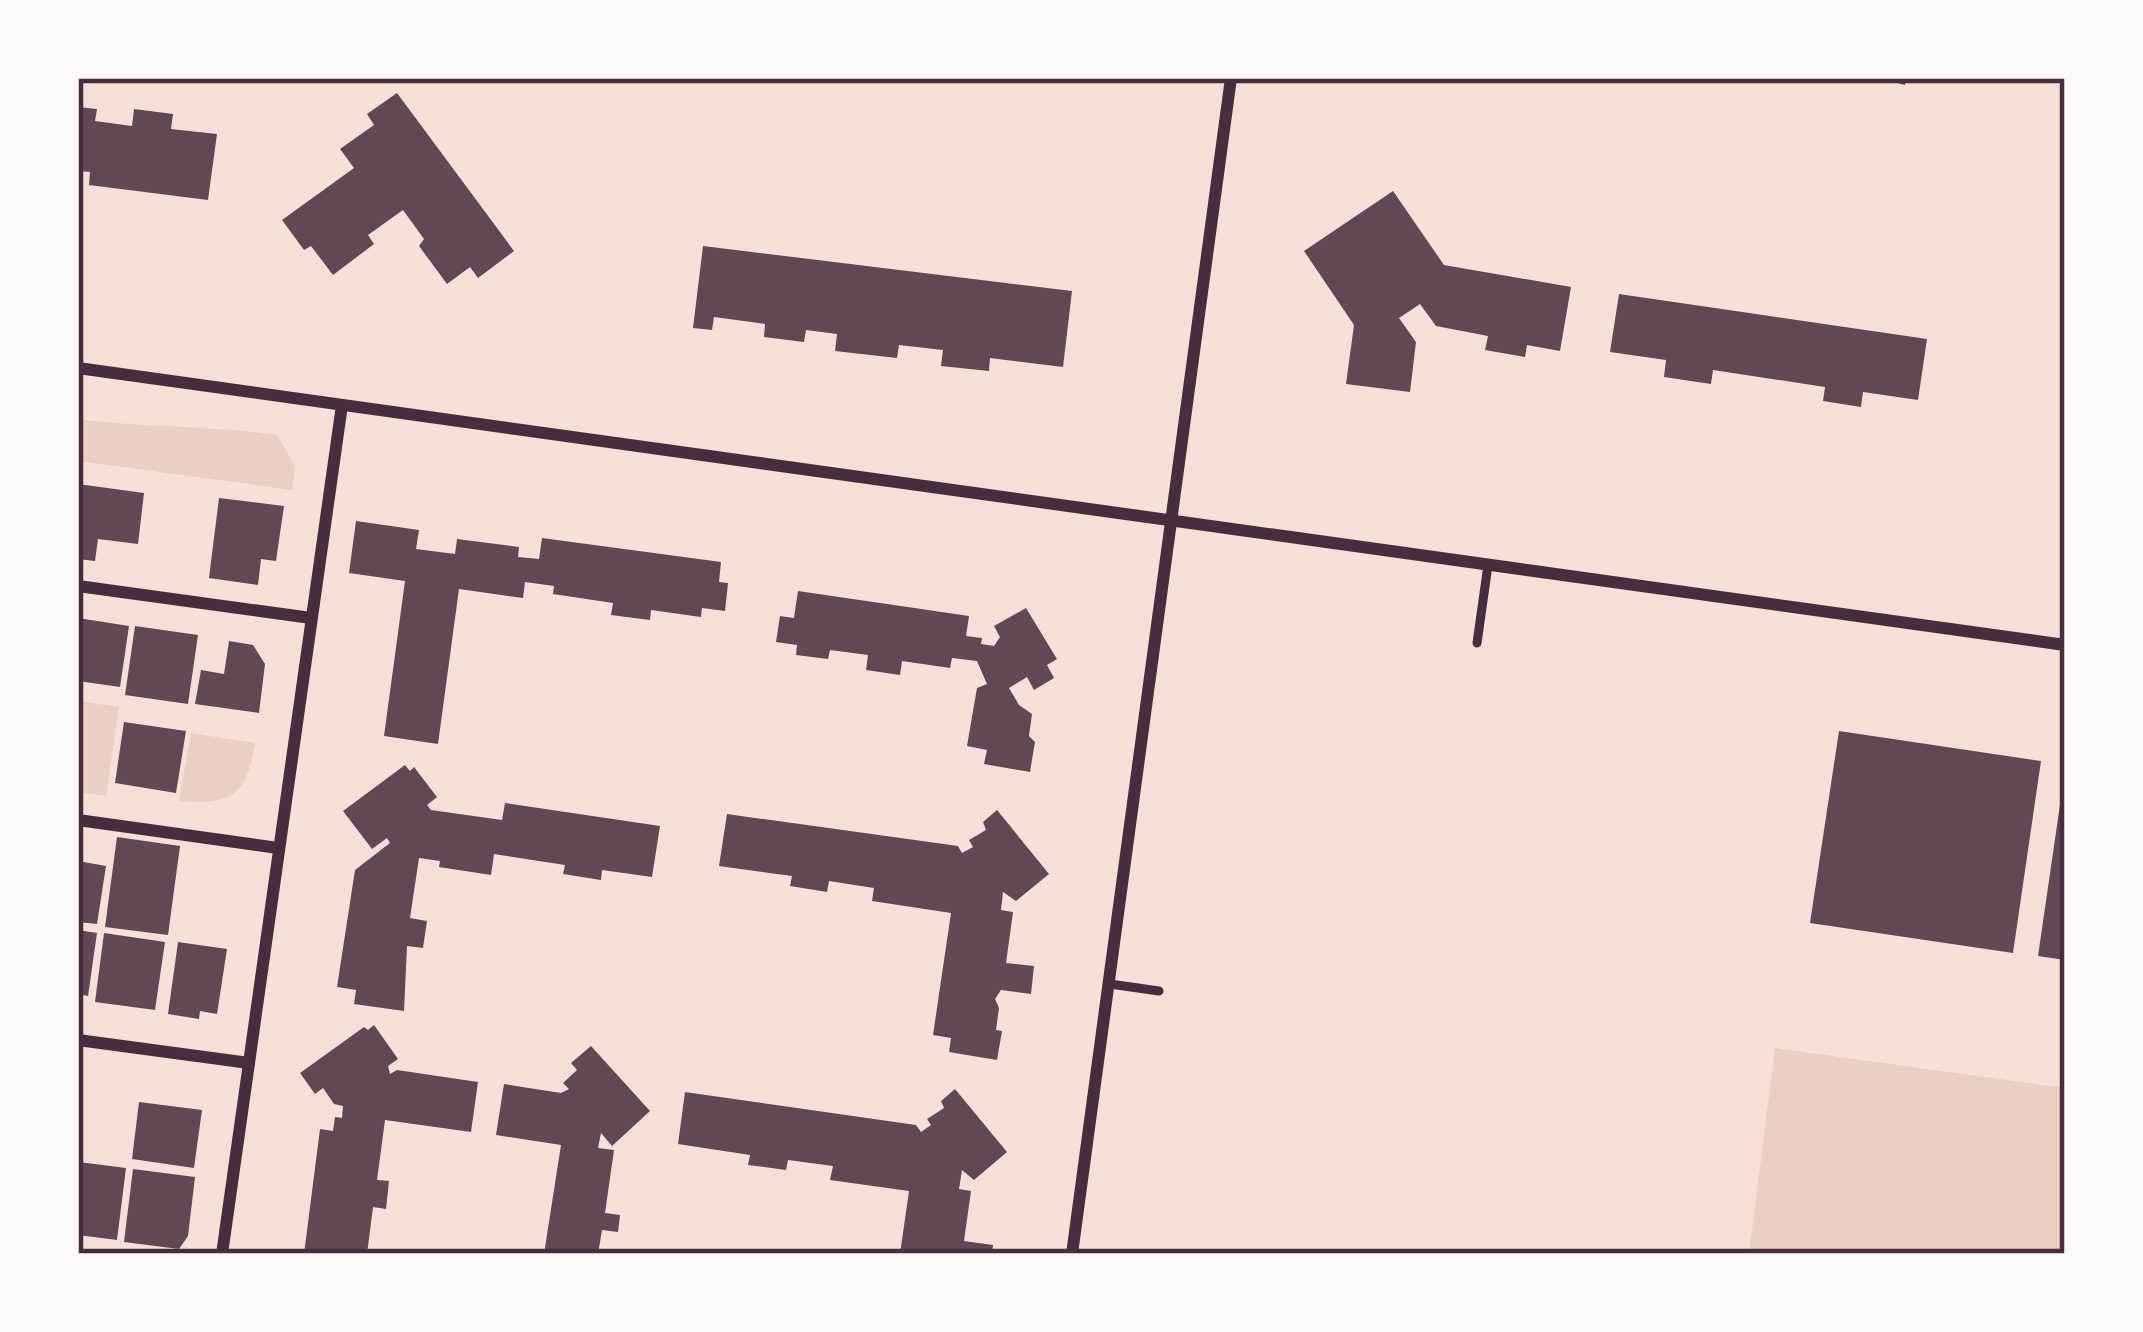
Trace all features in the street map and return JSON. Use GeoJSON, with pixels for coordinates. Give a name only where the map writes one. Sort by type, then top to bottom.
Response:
{"type":"FeatureCollection","features":[{"type":"Feature","properties":{"kind":"street"},"geometry":{"type":"LineString","coordinates":[[1072,1254],[1231,78]]}},
{"type":"Feature","properties":{"kind":"street"},"geometry":{"type":"LineString","coordinates":[[78,368],[2065,645]]}},
{"type":"Feature","properties":{"kind":"street"},"geometry":{"type":"LineString","coordinates":[[222,1254],[342,405]]}},
{"type":"Feature","properties":{"kind":"street"},"geometry":{"type":"LineString","coordinates":[[78,586],[310,618]]}},
{"type":"Feature","properties":{"kind":"street"},"geometry":{"type":"LineString","coordinates":[[78,820],[278,848]]}},
{"type":"Feature","properties":{"kind":"street"},"geometry":{"type":"LineString","coordinates":[[78,1040],[249,1063]]}},
{"type":"Feature","properties":{"kind":"lane"},"geometry":{"type":"LineString","coordinates":[[1477,643],[1488,565]]}},
{"type":"Feature","properties":{"kind":"lane"},"geometry":{"type":"LineString","coordinates":[[1110,984],[1159,991]]}},
{"type":"Feature","properties":{"kind":"shaded area"},"geometry":{"type":"Polygon","coordinates":[[[78,419],[277,435],[295,466],[292,490],[78,461],[78,419]]]}},
{"type":"Feature","properties":{"kind":"shaded area"},"geometry":{"type":"Polygon","coordinates":[[[78,701],[119,707],[106,796],[78,792],[78,701]]]}},
{"type":"Feature","properties":{"kind":"shaded area"},"geometry":{"type":"Polygon","coordinates":[[[191,733],[255,743],[247,775],[234,793],[212,801],[179,801],[191,733]]]}},
{"type":"Feature","properties":{"kind":"shaded area"},"geometry":{"type":"Polygon","coordinates":[[[1775,1048],[2065,1088],[2065,1254],[1749,1254],[1775,1048]]]}},
{"type":"Feature","properties":{"kind":"building"},"geometry":{"type":"Polygon","coordinates":[[[1877,78],[1906,78],[1905,85],[1877,78]]]}},
{"type":"Feature","properties":{"kind":"building"},"geometry":{"type":"Polygon","coordinates":[[[397,93],[514,251],[478,278],[470,267],[447,284],[419,246],[424,239],[403,210],[368,235],[374,244],[333,275],[311,246],[304,250],[282,220],[354,168],[340,149],[374,125],[367,114],[397,93]]]}},
{"type":"Feature","properties":{"kind":"building"},"geometry":{"type":"Polygon","coordinates":[[[78,107],[97,109],[95,121],[132,126],[134,109],[173,114],[171,129],[217,134],[208,200],[89,185],[90,172],[78,171],[78,107]]]}},
{"type":"Feature","properties":{"kind":"building"},"geometry":{"type":"Polygon","coordinates":[[[1393,191],[1444,265],[1571,287],[1560,351],[1527,345],[1525,357],[1485,350],[1488,336],[1436,326],[1420,304],[1399,318],[1416,342],[1410,392],[1346,384],[1354,325],[1304,251],[1393,191]]]}},
{"type":"Feature","properties":{"kind":"building"},"geometry":{"type":"Polygon","coordinates":[[[703,246],[1072,291],[1063,367],[990,358],[989,371],[941,366],[943,350],[899,345],[897,358],[835,351],[837,334],[806,330],[804,342],[764,337],[765,324],[714,317],[712,330],[693,328],[703,246]]]}},
{"type":"Feature","properties":{"kind":"building"},"geometry":{"type":"Polygon","coordinates":[[[1619,294],[1927,339],[1918,400],[1863,392],[1861,407],[1823,401],[1825,387],[1713,370],[1711,384],[1664,377],[1666,360],[1610,352],[1619,294]]]}},
{"type":"Feature","properties":{"kind":"building"},"geometry":{"type":"Polygon","coordinates":[[[78,484],[144,493],[138,544],[98,539],[95,561],[78,559],[78,484]]]}},
{"type":"Feature","properties":{"kind":"building"},"geometry":{"type":"Polygon","coordinates":[[[219,498],[284,506],[276,561],[261,559],[258,585],[209,578],[219,498]]]}},
{"type":"Feature","properties":{"kind":"building"},"geometry":{"type":"Polygon","coordinates":[[[356,521],[419,530],[416,549],[455,554],[457,539],[519,547],[518,557],[539,559],[542,538],[721,562],[719,582],[728,583],[725,611],[702,608],[701,617],[651,610],[650,620],[611,615],[613,603],[553,594],[554,586],[525,582],[523,598],[459,589],[438,744],[384,736],[405,581],[349,573],[356,521]]]}},
{"type":"Feature","properties":{"kind":"building"},"geometry":{"type":"Polygon","coordinates":[[[798,591],[969,616],[966,636],[994,646],[1000,637],[994,626],[1026,608],[1057,659],[1047,665],[1054,678],[1034,690],[1027,677],[1009,688],[1019,705],[1032,714],[1029,736],[1035,742],[1030,772],[984,764],[987,750],[967,746],[977,688],[987,684],[977,661],[952,658],[950,668],[902,661],[900,675],[866,670],[868,655],[830,650],[828,659],[796,655],[797,645],[776,642],[780,616],[794,618],[798,591]]]}},
{"type":"Feature","properties":{"kind":"building"},"geometry":{"type":"Polygon","coordinates":[[[78,618],[129,626],[120,687],[78,681],[78,618]]]}},
{"type":"Feature","properties":{"kind":"building"},"geometry":{"type":"Polygon","coordinates":[[[135,626],[198,635],[188,704],[125,695],[135,626]]]}},
{"type":"Feature","properties":{"kind":"building"},"geometry":{"type":"Polygon","coordinates":[[[229,641],[253,645],[265,664],[259,713],[195,704],[201,670],[224,674],[229,641]]]}},
{"type":"Feature","properties":{"kind":"building"},"geometry":{"type":"Polygon","coordinates":[[[124,722],[186,731],[176,793],[115,783],[124,722]]]}},
{"type":"Feature","properties":{"kind":"building"},"geometry":{"type":"Polygon","coordinates":[[[1839,731],[2041,761],[2013,953],[1810,923],[1839,731]]]}},
{"type":"Feature","properties":{"kind":"building"},"geometry":{"type":"Polygon","coordinates":[[[405,765],[410,771],[414,767],[437,797],[427,805],[431,810],[502,820],[505,803],[660,826],[652,877],[602,870],[601,880],[563,874],[565,865],[494,854],[491,875],[439,867],[440,861],[419,858],[410,918],[427,921],[423,948],[407,946],[404,1011],[354,1004],[356,990],[337,987],[355,870],[390,843],[387,838],[372,849],[343,811],[405,765]]]}},
{"type":"Feature","properties":{"kind":"building"},"geometry":{"type":"Polygon","coordinates":[[[2065,791],[2065,960],[2038,956],[2065,791]]]}},
{"type":"Feature","properties":{"kind":"building"},"geometry":{"type":"Polygon","coordinates":[[[997,810],[1049,874],[1016,901],[1003,892],[1001,910],[1013,912],[1006,963],[1034,966],[1031,994],[1001,990],[995,999],[999,1008],[996,1030],[1002,1031],[997,1060],[949,1052],[951,1038],[933,1035],[951,913],[872,901],[874,888],[829,881],[827,892],[790,886],[792,876],[719,866],[727,814],[958,846],[962,853],[973,847],[969,840],[986,830],[983,822],[997,810]]]}},
{"type":"Feature","properties":{"kind":"building"},"geometry":{"type":"Polygon","coordinates":[[[117,837],[180,846],[168,935],[105,927],[117,837]]]}},
{"type":"Feature","properties":{"kind":"building"},"geometry":{"type":"Polygon","coordinates":[[[78,861],[106,866],[97,924],[78,922],[78,861]]]}},
{"type":"Feature","properties":{"kind":"building"},"geometry":{"type":"Polygon","coordinates":[[[78,930],[97,933],[88,996],[78,994],[78,930]]]}},
{"type":"Feature","properties":{"kind":"building"},"geometry":{"type":"Polygon","coordinates":[[[104,933],[165,942],[155,1010],[95,1002],[104,933]]]}},
{"type":"Feature","properties":{"kind":"building"},"geometry":{"type":"Polygon","coordinates":[[[178,942],[227,949],[217,1014],[200,1011],[199,1019],[168,1014],[178,942]]]}},
{"type":"Feature","properties":{"kind":"building"},"geometry":{"type":"Polygon","coordinates":[[[374,1025],[398,1059],[388,1066],[390,1074],[397,1070],[478,1082],[471,1132],[385,1120],[377,1180],[389,1181],[386,1209],[373,1207],[367,1254],[304,1254],[320,1129],[333,1131],[343,1106],[334,1104],[323,1088],[315,1094],[300,1073],[364,1027],[368,1030],[374,1025]]]}},
{"type":"Feature","properties":{"kind":"building"},"geometry":{"type":"Polygon","coordinates":[[[591,1046],[650,1111],[612,1146],[601,1133],[598,1148],[614,1150],[605,1213],[620,1215],[618,1232],[602,1230],[598,1254],[544,1254],[561,1145],[496,1135],[504,1084],[561,1093],[569,1089],[563,1083],[577,1070],[571,1063],[591,1046]]]}},
{"type":"Feature","properties":{"kind":"building"},"geometry":{"type":"Polygon","coordinates":[[[955,1089],[1007,1152],[974,1180],[962,1170],[959,1189],[971,1191],[964,1241],[993,1245],[992,1254],[900,1254],[909,1191],[830,1180],[833,1166],[788,1160],[786,1170],[748,1165],[750,1155],[678,1144],[685,1092],[916,1125],[921,1132],[955,1089]]]}},
{"type":"Feature","properties":{"kind":"building"},"geometry":{"type":"Polygon","coordinates":[[[139,1102],[202,1110],[194,1168],[132,1159],[139,1102]]]}},
{"type":"Feature","properties":{"kind":"building"},"geometry":{"type":"Polygon","coordinates":[[[79,1162],[126,1168],[117,1240],[78,1235],[79,1162]]]}},
{"type":"Feature","properties":{"kind":"building"},"geometry":{"type":"Polygon","coordinates":[[[133,1169],[195,1177],[188,1236],[179,1249],[124,1242],[133,1169]]]}}]}
